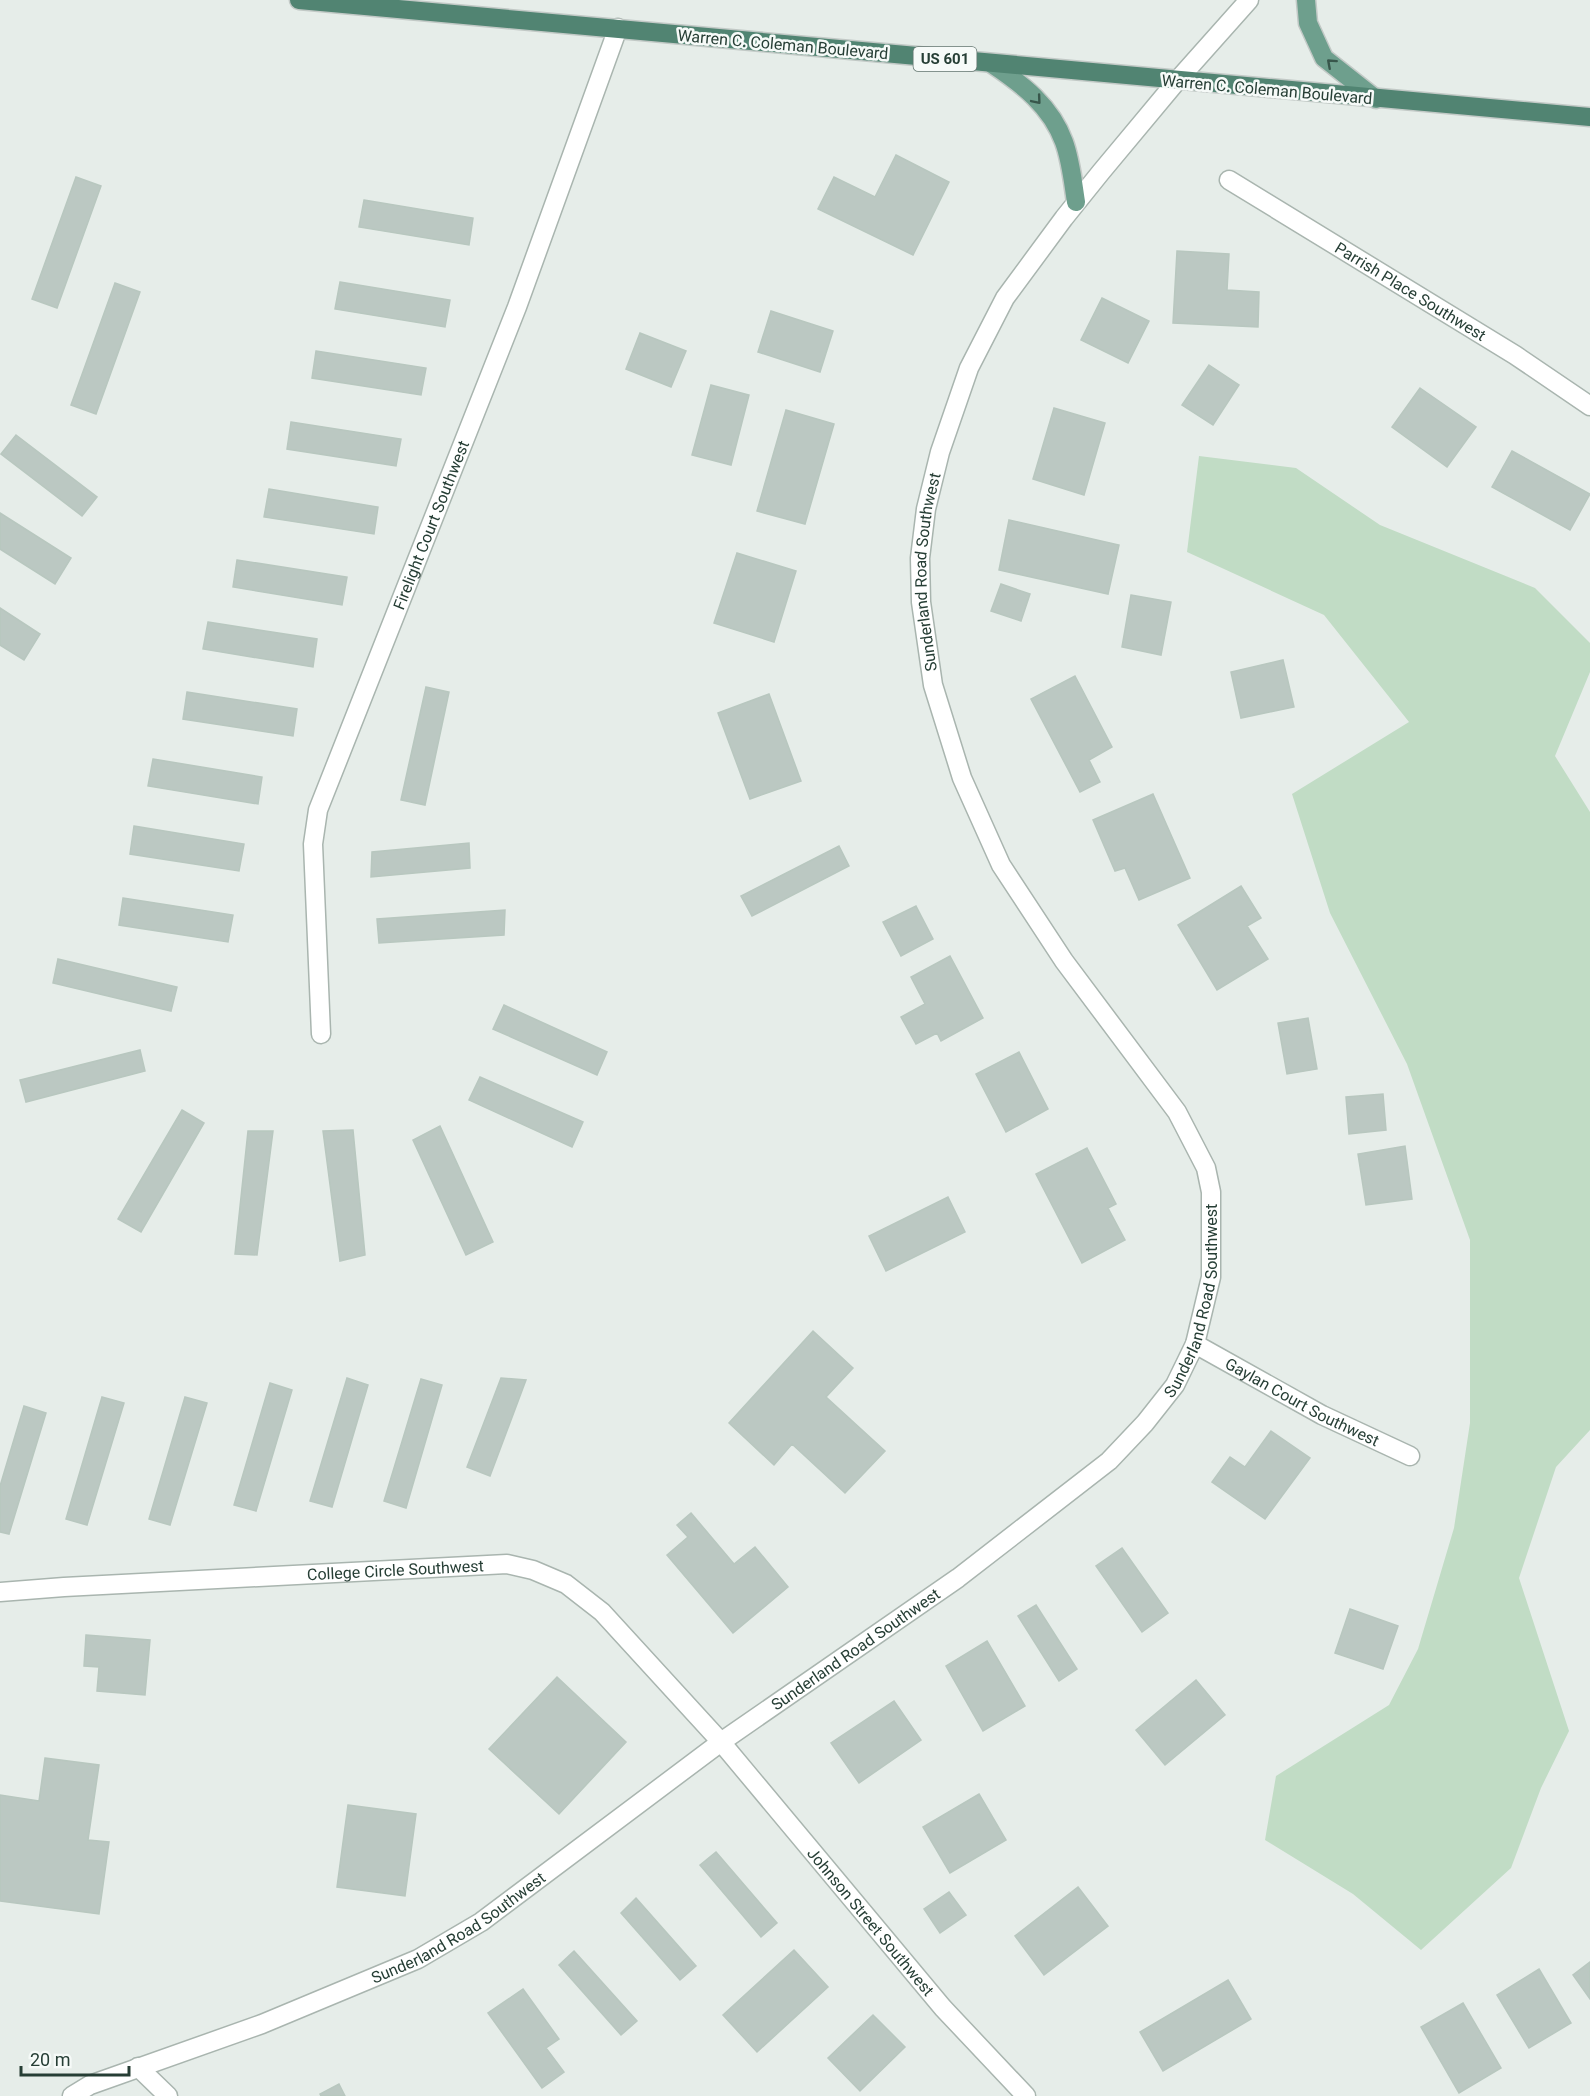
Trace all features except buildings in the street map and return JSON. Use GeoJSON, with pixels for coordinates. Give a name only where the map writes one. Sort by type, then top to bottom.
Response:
{"type":"FeatureCollection","features":[{"type":"Feature","properties":{"kind":"highway","name":"Warren C. Coleman Boulevard"},"geometry":{"type":"LineString","coordinates":[[299,0],[618,28],[1176,82],[1590,117]]}},
{"type":"Feature","properties":{"kind":"main road"},"geometry":{"type":"LineString","coordinates":[[1306,0],[1308,23],[1324,58],[1376,99]]}},
{"type":"Feature","properties":{"kind":"main road"},"geometry":{"type":"LineString","coordinates":[[992,64],[1026,87],[1058,128],[1064,143],[1077,202]]}},
{"type":"Feature","properties":{"kind":"street","name":"Sunderland Road Southwest"},"geometry":{"type":"LineString","coordinates":[[72,2096],[90,2085],[262,2024],[418,1959],[481,1922],[722,1742],[958,1578],[1109,1461],[1145,1424],[1175,1385],[1195,1344],[1211,1277],[1211,1192],[1206,1168],[1177,1112],[1064,961],[1001,865],[962,778],[936,695],[921,602],[920,558],[926,509],[940,452],[969,368],[1005,298],[1077,202],[1176,82],[1249,0]]}},
{"type":"Feature","properties":{"kind":"street","name":"Firelight Court Southwest"},"geometry":{"type":"LineString","coordinates":[[321,1034],[313,844],[318,810],[517,307],[618,28]]}},
{"type":"Feature","properties":{"kind":"street","name":"Parrish Place Southwest"},"geometry":{"type":"LineString","coordinates":[[1229,180],[1515,355],[1590,406]]}},
{"type":"Feature","properties":{"kind":"street","name":"Gaylan Court Southwest"},"geometry":{"type":"LineString","coordinates":[[1195,1344],[1322,1415],[1410,1456]]}},
{"type":"Feature","properties":{"kind":"street","name":"College Circle Southwest"},"geometry":{"type":"LineString","coordinates":[[0,1592],[507,1564],[533,1570],[566,1584],[602,1612],[722,1742]]}},
{"type":"Feature","properties":{"kind":"street","name":"Johnson Street Southwest"},"geometry":{"type":"LineString","coordinates":[[722,1742],[943,2007],[1026,2096]]}},
{"type":"Feature","properties":{"kind":"street"},"geometry":{"type":"LineString","coordinates":[[138,2067],[168,2096]]}},
{"type":"Feature","properties":{"kind":"green space"},"geometry":{"type":"Polygon","coordinates":[[[1199,456],[1296,468],[1380,525],[1535,588],[1590,643],[1590,672],[1555,756],[1590,812],[1590,1430],[1556,1467],[1519,1578],[1569,1731],[1541,1788],[1511,1868],[1421,1950],[1353,1894],[1265,1840],[1276,1776],[1389,1705],[1418,1649],[1454,1528],[1470,1423],[1470,1240],[1407,1064],[1330,913],[1292,794],[1409,722],[1324,615],[1187,552],[1199,456]]]}}]}
